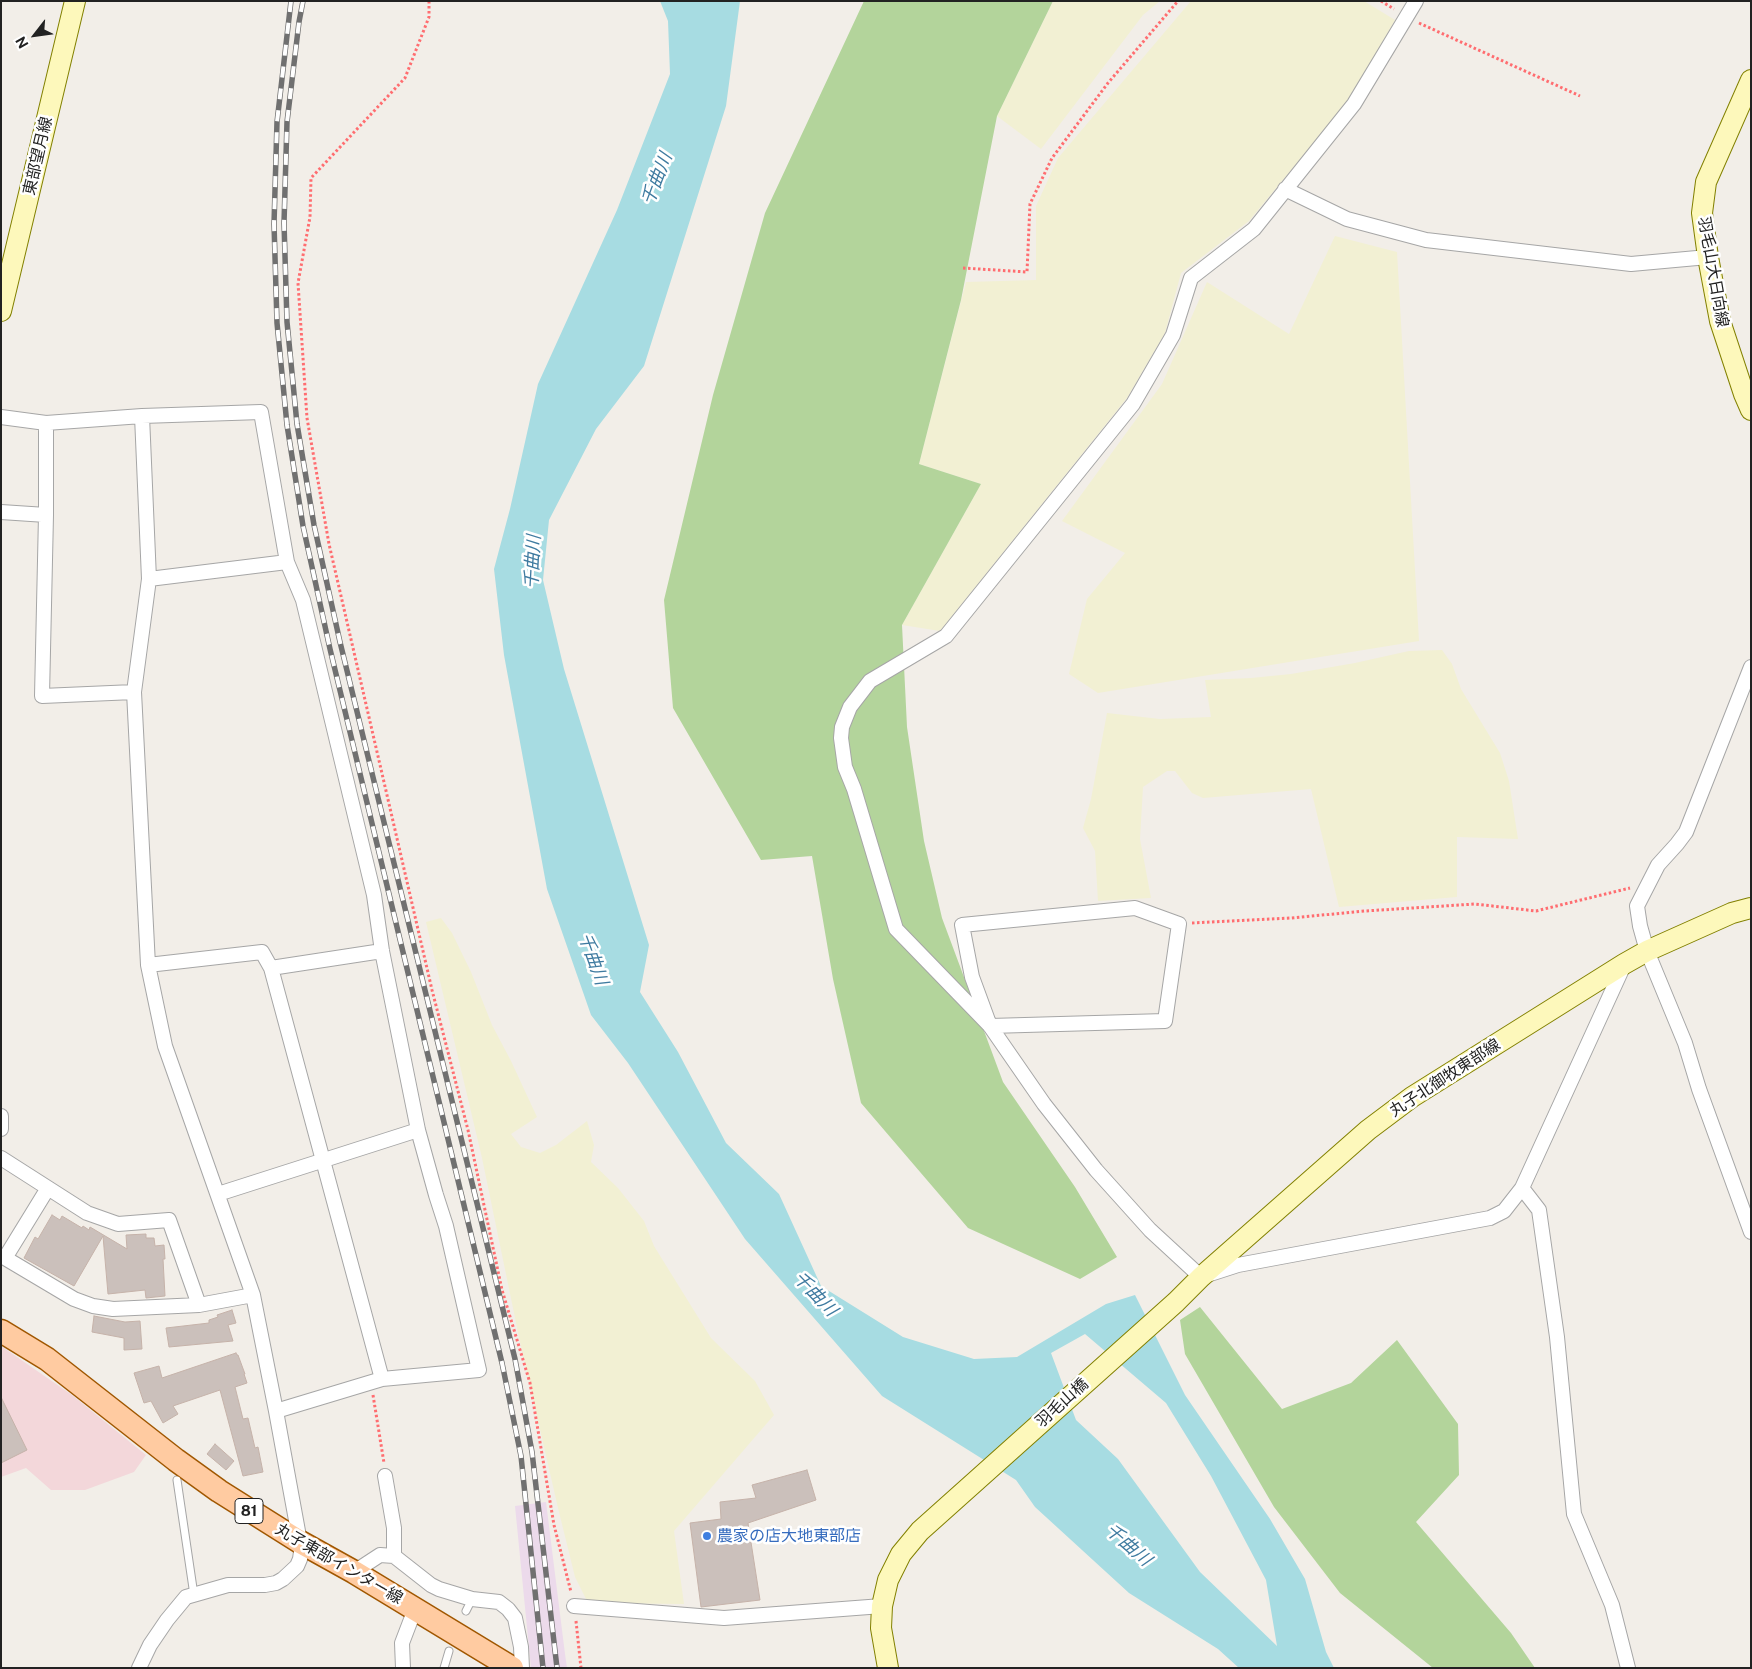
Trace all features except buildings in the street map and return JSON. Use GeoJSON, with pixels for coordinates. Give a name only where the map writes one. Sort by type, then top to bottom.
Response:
{"type":"FeatureCollection","features":[{"type":"Feature","properties":{"kind":"main road","name":"東部望月線"},"geometry":{"type":"LineString","coordinates":[[1,311],[75,1]]}},
{"type":"Feature","properties":{"kind":"main road","name":"羽毛山大日向線"},"geometry":{"type":"LineString","coordinates":[[1748,398],[1720,321],[1702,213],[1706,182],[1751,80]]}},
{"type":"Feature","properties":{"kind":"main road","name":"丸子北御牧東部線"},"geometry":{"type":"LineString","coordinates":[[1176,1302],[1368,1130],[1412,1097],[1624,964],[1648,951],[1732,913],[1751,908]]}},
{"type":"Feature","properties":{"kind":"main road","name":"羽毛山橋"},"geometry":{"type":"LineString","coordinates":[[882,1606],[888,1580],[902,1554],[920,1531],[1176,1302]]}},
{"type":"Feature","properties":{"kind":"main road","name":"丸子東部インター線"},"geometry":{"type":"LineString","coordinates":[[1,1331],[47,1359],[176,1460],[219,1491],[300,1542],[354,1572],[512,1668]]}},
{"type":"Feature","properties":{"kind":"main road"},"geometry":{"type":"LineString","coordinates":[[882,1606],[881,1628],[888,1668]]}},
{"type":"Feature","properties":{"kind":"street"},"geometry":{"type":"LineString","coordinates":[[1416,1],[1354,104],[1254,229],[1191,278],[1173,335],[1133,404],[946,636],[870,681],[850,707],[842,727],[841,738],[845,767],[854,789],[896,929],[990,1026],[1044,1104],[1096,1170],[1150,1230],[1201,1278],[1238,1265],[1490,1218],[1504,1211],[1522,1188],[1624,964]]}},
{"type":"Feature","properties":{"kind":"street"},"geometry":{"type":"LineString","coordinates":[[1285,190],[1347,219],[1426,240],[1631,264],[1708,257]]}},
{"type":"Feature","properties":{"kind":"street"},"geometry":{"type":"LineString","coordinates":[[1,417],[46,424],[142,416],[261,412],[287,562],[305,609],[374,895],[382,951],[418,1130],[446,1226],[479,1370],[376,1381],[276,1411]]}},
{"type":"Feature","properties":{"kind":"street"},"geometry":{"type":"LineString","coordinates":[[139,1668],[150,1645],[186,1597],[228,1585],[265,1585],[283,1579],[297,1566],[300,1559],[300,1542],[253,1295],[165,1046],[148,965],[134,692],[149,579],[142,416]]}},
{"type":"Feature","properties":{"kind":"street"},"geometry":{"type":"LineString","coordinates":[[46,424],[42,696],[134,692]]}},
{"type":"Feature","properties":{"kind":"street"},"geometry":{"type":"LineString","coordinates":[[1,512],[46,515]]}},
{"type":"Feature","properties":{"kind":"street"},"geometry":{"type":"LineString","coordinates":[[149,579],[287,562]]}},
{"type":"Feature","properties":{"kind":"street"},"geometry":{"type":"LineString","coordinates":[[1751,667],[1686,832],[1658,865],[1637,906],[1640,926],[1648,951],[1685,1043],[1699,1089],[1751,1232]]}},
{"type":"Feature","properties":{"kind":"street"},"geometry":{"type":"LineString","coordinates":[[1136,908],[1179,924],[1165,1021],[990,1026],[972,977],[962,925],[1136,908]]}},
{"type":"Feature","properties":{"kind":"street"},"geometry":{"type":"LineString","coordinates":[[271,968],[382,951]]}},
{"type":"Feature","properties":{"kind":"street"},"geometry":{"type":"LineString","coordinates":[[148,965],[262,952],[271,968],[323,1161],[376,1381]]}},
{"type":"Feature","properties":{"kind":"street"},"geometry":{"type":"LineString","coordinates":[[1,1116],[1,1129]]}},
{"type":"Feature","properties":{"kind":"street"},"geometry":{"type":"LineString","coordinates":[[218,1194],[418,1130]]}},
{"type":"Feature","properties":{"kind":"street"},"geometry":{"type":"LineString","coordinates":[[1,1158],[87,1213],[118,1224],[169,1220],[199,1305]]}},
{"type":"Feature","properties":{"kind":"street"},"geometry":{"type":"LineString","coordinates":[[48,1188],[4,1258],[74,1299],[93,1306],[113,1309],[199,1305],[253,1295]]}},
{"type":"Feature","properties":{"kind":"street"},"geometry":{"type":"LineString","coordinates":[[1522,1188],[1539,1210],[1557,1337],[1574,1514],[1612,1605],[1628,1668]]}},
{"type":"Feature","properties":{"kind":"street"},"geometry":{"type":"LineString","coordinates":[[385,1476],[394,1528],[394,1556]]}},
{"type":"Feature","properties":{"kind":"street"},"geometry":{"type":"LineString","coordinates":[[354,1572],[380,1555],[394,1556],[431,1585],[469,1605],[499,1602],[508,1609],[514,1618],[521,1647],[522,1668]]}},
{"type":"Feature","properties":{"kind":"street"},"geometry":{"type":"LineString","coordinates":[[574,1606],[724,1618],[882,1606]]}},
{"type":"Feature","properties":{"kind":"street"},"geometry":{"type":"LineString","coordinates":[[403,1668],[402,1643],[415,1609]]}},
{"type":"Feature","properties":{"kind":"lane"},"geometry":{"type":"LineString","coordinates":[[178,1480],[194,1595]]}},
{"type":"Feature","properties":{"kind":"lane"},"geometry":{"type":"LineString","coordinates":[[444,1668],[449,1651]]}},
{"type":"Feature","properties":{"kind":"path"},"geometry":{"type":"LineString","coordinates":[[429,1],[429,17],[405,78],[311,178],[310,216],[298,283],[308,418],[329,544],[432,990],[468,1130],[502,1290],[530,1383],[554,1525],[574,1606],[581,1668]]}},
{"type":"Feature","properties":{"kind":"path"},"geometry":{"type":"LineString","coordinates":[[963,268],[1027,272],[1030,204],[1052,158],[1108,83],[1178,1]]}},
{"type":"Feature","properties":{"kind":"path"},"geometry":{"type":"LineString","coordinates":[[1381,1],[1407,17],[1580,96]]}},
{"type":"Feature","properties":{"kind":"path"},"geometry":{"type":"LineString","coordinates":[[1179,924],[1291,918],[1475,904],[1536,911],[1647,884]]}},
{"type":"Feature","properties":{"kind":"path"},"geometry":{"type":"LineString","coordinates":[[376,1381],[377,1412],[385,1476]]}},
{"type":"Feature","properties":{"kind":"shaded area"},"geometry":{"type":"Polygon","coordinates":[[[1053,1],[1160,1],[1143,15],[1041,149],[997,116],[1053,1]]]}},
{"type":"Feature","properties":{"kind":"shaded area"},"geometry":{"type":"Polygon","coordinates":[[[1191,1],[1364,1],[1395,20],[1353,95],[1249,221],[1181,273],[1165,333],[1127,398],[940,631],[902,625],[981,484],[919,464],[966,282],[1036,280],[1036,206],[1058,158],[1191,1]]]}},
{"type":"Feature","properties":{"kind":"shaded area"},"geometry":{"type":"Polygon","coordinates":[[[1335,236],[1397,252],[1419,641],[1098,693],[1069,674],[1087,599],[1125,553],[1062,521],[1162,384],[1207,282],[1289,334],[1335,236]]]}},
{"type":"Feature","properties":{"kind":"shaded area"},"geometry":{"type":"Polygon","coordinates":[[[1442,650],[1452,664],[1461,689],[1500,753],[1509,781],[1518,839],[1457,837],[1457,897],[1339,907],[1311,789],[1203,798],[1192,793],[1175,771],[1167,771],[1143,787],[1140,839],[1151,898],[1098,901],[1095,851],[1083,828],[1091,799],[1107,713],[1160,719],[1211,717],[1205,680],[1291,674],[1409,651],[1442,650]]]}},
{"type":"Feature","properties":{"kind":"shaded area"},"geometry":{"type":"Polygon","coordinates":[[[441,918],[452,933],[471,972],[492,1025],[537,1117],[511,1134],[521,1147],[540,1153],[556,1145],[587,1121],[594,1145],[591,1162],[618,1188],[644,1221],[654,1246],[711,1338],[755,1381],[774,1415],[674,1531],[684,1604],[588,1603],[575,1577],[520,1342],[482,1158],[426,922],[441,918]]]}},
{"type":"Feature","properties":{"kind":"shaded area"},"geometry":{"type":"Polygon","coordinates":[[[1,1346],[72,1395],[146,1455],[134,1472],[85,1490],[51,1490],[26,1468],[1,1477],[1,1346]]]}},
{"type":"Feature","properties":{"kind":"shaded area"},"geometry":{"type":"Polygon","coordinates":[[[546,1502],[567,1668],[531,1668],[515,1506],[546,1502]]]}},
{"type":"Feature","properties":{"kind":"green space"},"geometry":{"type":"Polygon","coordinates":[[[864,1],[1053,1],[997,116],[961,300],[919,464],[981,484],[902,625],[907,727],[924,841],[942,918],[1003,1082],[1075,1187],[1117,1257],[1080,1279],[968,1228],[861,1103],[833,979],[812,856],[761,860],[673,708],[664,600],[713,395],[765,213],[864,1]]]}},
{"type":"Feature","properties":{"kind":"green space"},"geometry":{"type":"Polygon","coordinates":[[[1200,1307],[1282,1409],[1351,1383],[1397,1340],[1458,1424],[1459,1475],[1416,1522],[1511,1633],[1535,1668],[1433,1668],[1340,1593],[1274,1507],[1185,1354],[1180,1320],[1200,1307]]]}},
{"type":"Feature","properties":{"kind":"water","name":"千曲川"},"geometry":{"type":"Polygon","coordinates":[[[660,1],[740,1],[726,106],[644,366],[596,429],[549,520],[543,580],[564,669],[649,945],[640,992],[678,1052],[726,1143],[779,1194],[821,1286],[903,1337],[974,1359],[1017,1357],[1106,1304],[1135,1295],[1185,1395],[1270,1519],[1305,1579],[1326,1652],[1334,1668],[1239,1668],[1218,1649],[1129,1593],[1035,1507],[1016,1480],[882,1396],[745,1239],[628,1063],[591,1015],[547,889],[504,655],[494,569],[510,509],[538,384],[617,210],[670,74],[668,21],[660,1]],[[1085,1334],[1051,1353],[1076,1420],[1118,1459],[1200,1572],[1277,1646],[1266,1580],[1211,1476],[1166,1403],[1085,1334]]]}},
{"type":"Feature","properties":{"kind":"railway"},"geometry":{"type":"LineString","coordinates":[[291,1],[277,122],[274,224],[277,323],[287,425],[303,526],[330,649],[502,1363],[521,1456],[543,1668]]}},
{"type":"Feature","properties":{"kind":"railway"},"geometry":{"type":"LineString","coordinates":[[303,1],[287,122],[284,223],[287,322],[297,424],[314,525],[340,642],[515,1359],[532,1452],[557,1668]]}},
{"type":"Feature","properties":{"kind":"place","name":"農家の店大地東部店"},"geometry":{"type":"Point","coordinates":[707,1536]}}]}
